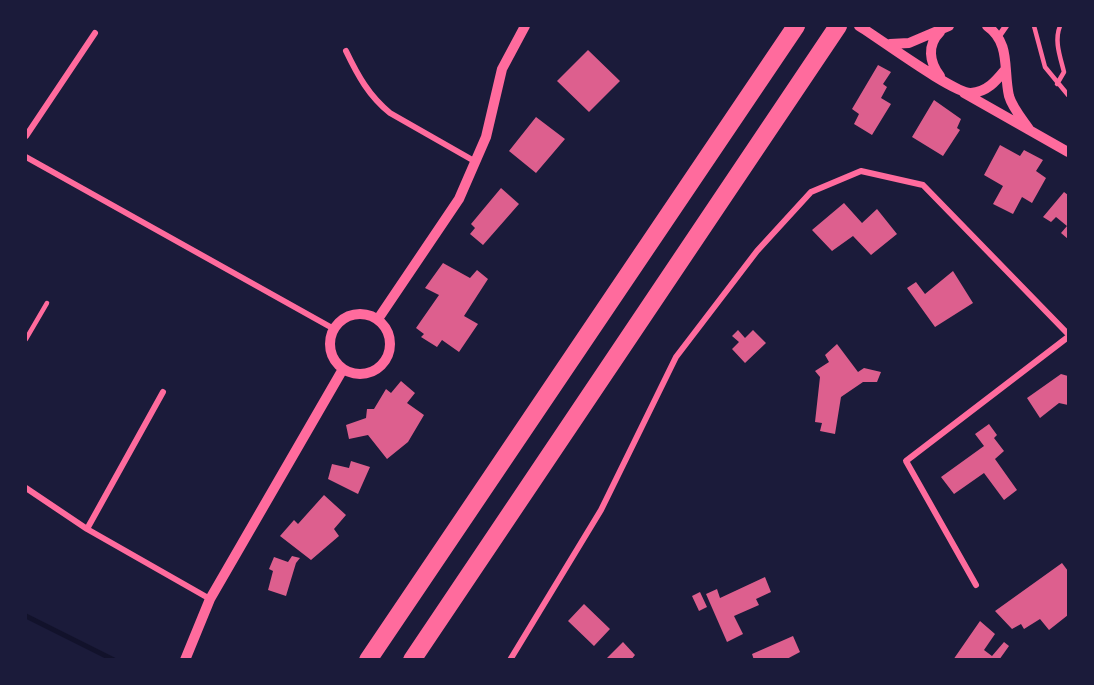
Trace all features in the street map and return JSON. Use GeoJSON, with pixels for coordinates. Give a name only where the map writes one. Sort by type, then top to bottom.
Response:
{"type":"FeatureCollection","features":[{"type":"Feature","properties":{"kind":"highway"},"geometry":{"type":"LineString","coordinates":[[368,660],[796,26]]}},
{"type":"Feature","properties":{"kind":"highway"},"geometry":{"type":"LineString","coordinates":[[412,660],[838,26]]}},
{"type":"Feature","properties":{"kind":"street"},"geometry":{"type":"LineString","coordinates":[[378,319],[459,199],[486,137],[502,69],[525,26]]}},
{"type":"Feature","properties":{"kind":"street"},"geometry":{"type":"LineString","coordinates":[[859,26],[962,92],[1068,152]]}},
{"type":"Feature","properties":{"kind":"street"},"geometry":{"type":"LineString","coordinates":[[987,26],[999,36],[1006,52],[1005,70],[1010,99],[1030,132]]}},
{"type":"Feature","properties":{"kind":"street"},"geometry":{"type":"LineString","coordinates":[[999,36],[1006,26]]}},
{"type":"Feature","properties":{"kind":"street"},"geometry":{"type":"LineString","coordinates":[[890,44],[909,44],[946,27]]}},
{"type":"Feature","properties":{"kind":"street"},"geometry":{"type":"LineString","coordinates":[[943,80],[930,58],[932,44],[946,27]]}},
{"type":"Feature","properties":{"kind":"street"},"geometry":{"type":"LineString","coordinates":[[26,136],[95,33]]}},
{"type":"Feature","properties":{"kind":"street"},"geometry":{"type":"LineString","coordinates":[[346,51],[358,77],[379,104],[396,117],[477,162]]}},
{"type":"Feature","properties":{"kind":"street"},"geometry":{"type":"LineString","coordinates":[[962,92],[984,90],[1005,70]]}},
{"type":"Feature","properties":{"kind":"street"},"geometry":{"type":"LineString","coordinates":[[26,157],[334,329]]}},
{"type":"Feature","properties":{"kind":"street"},"geometry":{"type":"LineString","coordinates":[[510,660],[601,510],[676,357],[757,251],[811,192],[861,171],[923,184],[1068,335],[906,461],[976,585]]}},
{"type":"Feature","properties":{"kind":"street"},"geometry":{"type":"LineString","coordinates":[[358,314],[378,319],[388,334],[390,343],[385,361],[370,373],[361,374],[343,369],[336,363],[330,346],[334,329],[340,322],[358,314]]}},
{"type":"Feature","properties":{"kind":"street"},"geometry":{"type":"LineString","coordinates":[[185,660],[210,598],[343,369]]}},
{"type":"Feature","properties":{"kind":"street"},"geometry":{"type":"LineString","coordinates":[[87,529],[163,392]]}},
{"type":"Feature","properties":{"kind":"street"},"geometry":{"type":"LineString","coordinates":[[26,488],[87,529],[210,598]]}},
{"type":"Feature","properties":{"kind":"lane"},"geometry":{"type":"LineString","coordinates":[[1034,26],[1045,67],[1068,96]]}},
{"type":"Feature","properties":{"kind":"lane"},"geometry":{"type":"LineString","coordinates":[[1057,84],[1064,72],[1058,49],[1057,33],[1060,26]]}},
{"type":"Feature","properties":{"kind":"lane"},"geometry":{"type":"LineString","coordinates":[[26,339],[47,303]]}},
{"type":"Feature","properties":{"kind":"building"},"geometry":{"type":"Polygon","coordinates":[[[588,50],[620,81],[589,112],[557,81],[588,50]]]}},
{"type":"Feature","properties":{"kind":"building"},"geometry":{"type":"Polygon","coordinates":[[[878,65],[891,72],[883,84],[887,87],[881,98],[891,104],[872,135],[854,124],[859,114],[852,109],[878,65]]]}},
{"type":"Feature","properties":{"kind":"building"},"geometry":{"type":"Polygon","coordinates":[[[934,100],[961,119],[957,128],[960,130],[943,156],[912,137],[934,100]]]}},
{"type":"Feature","properties":{"kind":"building"},"geometry":{"type":"Polygon","coordinates":[[[536,117],[565,139],[536,173],[509,151],[536,117]]]}},
{"type":"Feature","properties":{"kind":"building"},"geometry":{"type":"Polygon","coordinates":[[[1000,145],[1020,156],[1024,150],[1043,160],[1036,171],[1046,178],[1032,203],[1022,197],[1013,214],[993,204],[1003,186],[984,175],[1000,145]]]}},
{"type":"Feature","properties":{"kind":"building"},"geometry":{"type":"Polygon","coordinates":[[[501,188],[519,204],[483,245],[470,234],[475,228],[471,224],[501,188]]]}},
{"type":"Feature","properties":{"kind":"building"},"geometry":{"type":"Polygon","coordinates":[[[1064,192],[1068,195],[1068,239],[1061,233],[1067,226],[1056,217],[1051,222],[1043,217],[1064,192]]]}},
{"type":"Feature","properties":{"kind":"building"},"geometry":{"type":"Polygon","coordinates":[[[844,203],[862,223],[877,209],[897,234],[871,255],[853,236],[832,251],[812,230],[844,203]]]}},
{"type":"Feature","properties":{"kind":"building"},"geometry":{"type":"Polygon","coordinates":[[[443,263],[470,278],[477,270],[488,279],[464,316],[478,324],[459,352],[442,340],[437,347],[421,337],[424,334],[416,328],[439,295],[425,288],[443,263]]]}},
{"type":"Feature","properties":{"kind":"building"},"geometry":{"type":"Polygon","coordinates":[[[953,271],[973,303],[935,327],[907,288],[916,282],[925,294],[953,271]]]}},
{"type":"Feature","properties":{"kind":"building"},"geometry":{"type":"Polygon","coordinates":[[[738,330],[745,338],[753,330],[766,343],[745,363],[732,349],[739,342],[732,336],[738,330]]]}},
{"type":"Feature","properties":{"kind":"building"},"geometry":{"type":"Polygon","coordinates":[[[837,344],[858,372],[864,368],[881,372],[877,382],[863,382],[841,397],[835,434],[820,431],[822,423],[815,422],[820,377],[815,371],[829,362],[825,355],[837,344]]]}},
{"type":"Feature","properties":{"kind":"building"},"geometry":{"type":"Polygon","coordinates":[[[1061,374],[1068,376],[1068,405],[1059,403],[1040,418],[1027,398],[1061,374]]]}},
{"type":"Feature","properties":{"kind":"building"},"geometry":{"type":"Polygon","coordinates":[[[401,381],[415,393],[407,403],[424,415],[408,442],[387,459],[368,435],[349,439],[346,425],[366,418],[367,409],[374,409],[386,389],[391,393],[401,381]]]}},
{"type":"Feature","properties":{"kind":"building"},"geometry":{"type":"Polygon","coordinates":[[[989,424],[997,435],[994,438],[1004,451],[995,459],[1017,490],[1004,500],[984,473],[954,494],[941,477],[984,446],[975,434],[989,424]]]}},
{"type":"Feature","properties":{"kind":"building"},"geometry":{"type":"Polygon","coordinates":[[[351,461],[370,467],[358,494],[328,479],[332,464],[349,468],[351,461]]]}},
{"type":"Feature","properties":{"kind":"building"},"geometry":{"type":"Polygon","coordinates":[[[324,495],[346,515],[334,529],[339,536],[311,560],[280,536],[294,520],[298,524],[324,495]]]}},
{"type":"Feature","properties":{"kind":"building"},"geometry":{"type":"Polygon","coordinates":[[[292,556],[300,558],[296,563],[286,596],[268,590],[273,571],[269,569],[274,557],[288,562],[292,556]]]}},
{"type":"Feature","properties":{"kind":"building"},"geometry":{"type":"Polygon","coordinates":[[[1062,563],[1068,571],[1068,615],[1049,630],[1040,619],[1024,629],[1021,624],[1012,629],[995,611],[1062,563]]]}},
{"type":"Feature","properties":{"kind":"building"},"geometry":{"type":"Polygon","coordinates":[[[765,577],[771,592],[756,599],[759,605],[734,616],[743,634],[727,642],[706,594],[717,589],[720,598],[765,577]]]}},
{"type":"Feature","properties":{"kind":"building"},"geometry":{"type":"Polygon","coordinates":[[[700,592],[707,607],[699,611],[692,596],[700,592]]]}},
{"type":"Feature","properties":{"kind":"building"},"geometry":{"type":"Polygon","coordinates":[[[584,604],[610,629],[594,646],[568,621],[584,604]]]}},
{"type":"Feature","properties":{"kind":"building"},"geometry":{"type":"Polygon","coordinates":[[[980,621],[995,634],[984,650],[992,656],[1004,642],[1009,646],[999,660],[953,660],[980,621]]]}},
{"type":"Feature","properties":{"kind":"building"},"geometry":{"type":"Polygon","coordinates":[[[793,636],[800,652],[785,660],[754,660],[752,654],[793,636]]]}},
{"type":"Feature","properties":{"kind":"building"},"geometry":{"type":"Polygon","coordinates":[[[623,642],[635,655],[631,660],[605,660],[623,642]]]}},
{"type":"Feature","properties":{"kind":"waterway"},"geometry":{"type":"LineString","coordinates":[[26,616],[114,660]]}}]}
